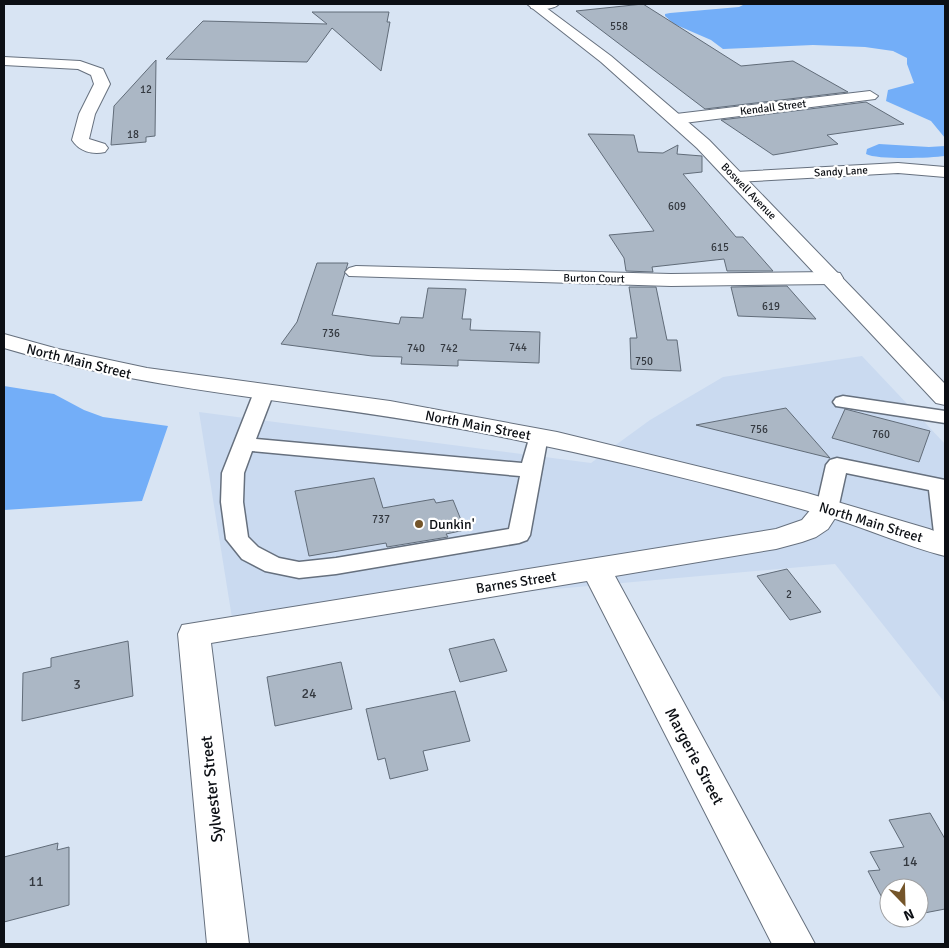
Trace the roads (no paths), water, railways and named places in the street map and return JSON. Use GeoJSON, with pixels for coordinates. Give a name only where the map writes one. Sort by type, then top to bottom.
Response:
{"type":"FeatureCollection","features":[{"type":"Feature","properties":{"kind":"street","name":"Boswell Avenue"},"geometry":{"type":"LineString","coordinates":[[541,4],[676,119],[736,177],[945,398]]}},
{"type":"Feature","properties":{"kind":"street"},"geometry":{"type":"LineString","coordinates":[[4,61],[80,65],[98,72],[102,84],[87,114],[80,140],[86,146],[99,148]]}},
{"type":"Feature","properties":{"kind":"street","name":"Kendall Street"},"geometry":{"type":"LineString","coordinates":[[676,119],[870,96]]}},
{"type":"Feature","properties":{"kind":"street","name":"Sandy Lane"},"geometry":{"type":"LineString","coordinates":[[736,177],[898,168],[945,172]]}},
{"type":"Feature","properties":{"kind":"street","name":"Burton Court"},"geometry":{"type":"LineString","coordinates":[[356,272],[681,280],[832,278]]}},
{"type":"Feature","properties":{"kind":"street","name":"North Main Street"},"geometry":{"type":"LineString","coordinates":[[4,341],[52,356],[108,369],[399,411],[538,436],[643,460],[827,509],[901,530],[945,546]]}},
{"type":"Feature","properties":{"kind":"street","name":"Barnes Street"},"geometry":{"type":"LineString","coordinates":[[194,634],[596,569],[791,535],[822,520],[827,509]]}},
{"type":"Feature","properties":{"kind":"street","name":"Margerie Street"},"geometry":{"type":"LineString","coordinates":[[596,569],[794,944]]}},
{"type":"Feature","properties":{"kind":"street","name":"Sylvester Street"},"geometry":{"type":"LineString","coordinates":[[194,634],[228,944]]}},
{"type":"Feature","properties":{"kind":"lane"},"geometry":{"type":"LineString","coordinates":[[264,392],[233,473],[232,502],[237,539],[250,553],[273,566],[299,570],[336,566],[519,535],[538,436]]}},
{"type":"Feature","properties":{"kind":"lane"},"geometry":{"type":"LineString","coordinates":[[843,402],[945,418]]}},
{"type":"Feature","properties":{"kind":"lane"},"geometry":{"type":"LineString","coordinates":[[244,444],[532,470]]}},
{"type":"Feature","properties":{"kind":"lane"},"geometry":{"type":"LineString","coordinates":[[827,509],[837,465],[942,482],[945,533]]}},
{"type":"Feature","properties":{"kind":"place","name":"Dunkin'"},"geometry":{"type":"Point","coordinates":[419,524]}}]}
